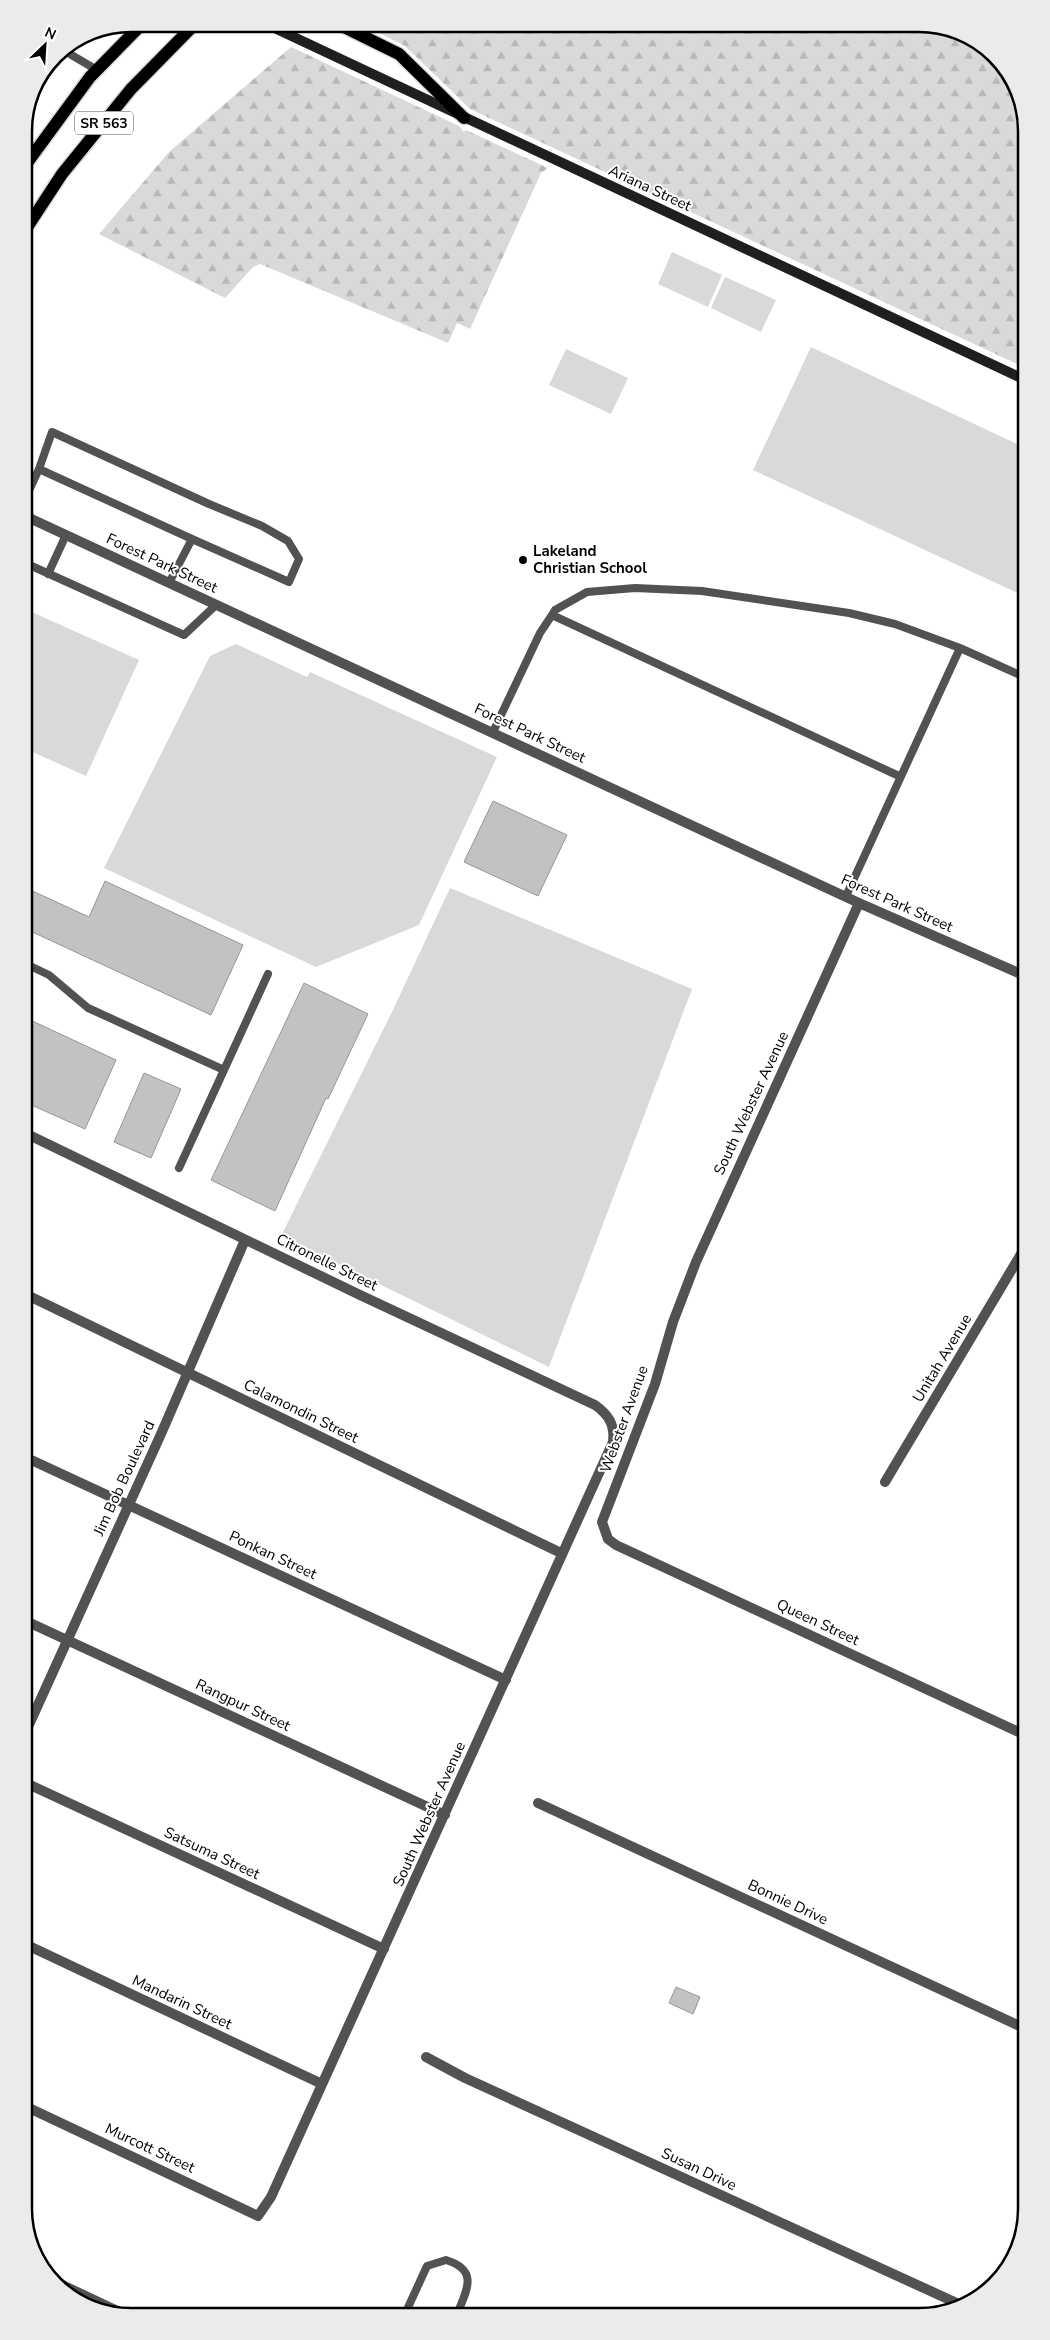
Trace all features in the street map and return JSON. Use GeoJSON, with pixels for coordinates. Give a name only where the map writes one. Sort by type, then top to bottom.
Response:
{"type":"FeatureCollection","features":[{"type":"Feature","properties":{"kind":"main road","name":"SR 563"},"geometry":{"type":"LineString","coordinates":[[33,155],[97,70],[133,33]]}},
{"type":"Feature","properties":{"kind":"main road","name":"SR 563"},"geometry":{"type":"LineString","coordinates":[[33,218],[62,174],[125,97],[186,33]]}},
{"type":"Feature","properties":{"kind":"main road"},"geometry":{"type":"LineString","coordinates":[[356,33],[399,54],[464,118]]}},
{"type":"Feature","properties":{"kind":"street","name":"Ariana Street"},"geometry":{"type":"LineString","coordinates":[[285,33],[1018,377]]}},
{"type":"Feature","properties":{"kind":"street","name":"Forest Park Street"},"geometry":{"type":"LineString","coordinates":[[33,520],[846,896],[859,904],[1018,973]]}},
{"type":"Feature","properties":{"kind":"street","name":"South Webster Avenue"},"geometry":{"type":"LineString","coordinates":[[675,1317],[696,1262],[734,1175],[859,904]]}},
{"type":"Feature","properties":{"kind":"street","name":"Citronelle Street"},"geometry":{"type":"LineString","coordinates":[[33,1137],[245,1240],[595,1405],[604,1411],[611,1421]]}},
{"type":"Feature","properties":{"kind":"street","name":"Jim Bob Boulevard"},"geometry":{"type":"LineString","coordinates":[[32,1718],[188,1373],[245,1240]]}},
{"type":"Feature","properties":{"kind":"street","name":"Unitah Avenue"},"geometry":{"type":"LineString","coordinates":[[885,1482],[1018,1259]]}},
{"type":"Feature","properties":{"kind":"street","name":"Calamondin Street"},"geometry":{"type":"LineString","coordinates":[[32,1298],[562,1552]]}},
{"type":"Feature","properties":{"kind":"street","name":"Webster Avenue"},"geometry":{"type":"LineString","coordinates":[[604,1530],[604,1514],[655,1384],[675,1317]]}},
{"type":"Feature","properties":{"kind":"street","name":"South Webster Avenue"},"geometry":{"type":"LineString","coordinates":[[258,2216],[271,2197],[613,1442],[614,1431],[611,1421]]}},
{"type":"Feature","properties":{"kind":"street","name":"Ponkan Street"},"geometry":{"type":"LineString","coordinates":[[32,1460],[506,1680]]}},
{"type":"Feature","properties":{"kind":"street","name":"Queen Street"},"geometry":{"type":"LineString","coordinates":[[604,1530],[608,1539],[616,1545],[1018,1732]]}},
{"type":"Feature","properties":{"kind":"street","name":"Rangpur Street"},"geometry":{"type":"LineString","coordinates":[[32,1624],[445,1815]]}},
{"type":"Feature","properties":{"kind":"street","name":"Satsuma Street"},"geometry":{"type":"LineString","coordinates":[[32,1786],[384,1949]]}},
{"type":"Feature","properties":{"kind":"street","name":"Bonnie Drive"},"geometry":{"type":"LineString","coordinates":[[538,1803],[1018,2025]]}},
{"type":"Feature","properties":{"kind":"street","name":"Mandarin Street"},"geometry":{"type":"LineString","coordinates":[[32,1947],[322,2084]]}},
{"type":"Feature","properties":{"kind":"street","name":"Susan Drive"},"geometry":{"type":"LineString","coordinates":[[426,2057],[510,2098],[953,2301]]}},
{"type":"Feature","properties":{"kind":"street","name":"Murcott Street"},"geometry":{"type":"LineString","coordinates":[[32,2109],[258,2216]]}},
{"type":"Feature","properties":{"kind":"lane"},"geometry":{"type":"LineString","coordinates":[[70,54],[97,70]]}},
{"type":"Feature","properties":{"kind":"lane"},"geometry":{"type":"LineString","coordinates":[[33,480],[52,432],[209,504],[262,526],[288,541],[299,559],[290,582],[192,540],[38,468]]}},
{"type":"Feature","properties":{"kind":"lane"},"geometry":{"type":"LineString","coordinates":[[48,574],[66,535]]}},
{"type":"Feature","properties":{"kind":"lane"},"geometry":{"type":"LineString","coordinates":[[169,583],[192,540]]}},
{"type":"Feature","properties":{"kind":"lane"},"geometry":{"type":"LineString","coordinates":[[33,567],[184,635],[216,604]]}},
{"type":"Feature","properties":{"kind":"lane"},"geometry":{"type":"LineString","coordinates":[[493,732],[540,633],[555,610],[587,592],[635,588],[702,591],[849,613],[895,624],[960,648],[1018,674]]}},
{"type":"Feature","properties":{"kind":"lane"},"geometry":{"type":"LineString","coordinates":[[552,615],[899,776]]}},
{"type":"Feature","properties":{"kind":"lane"},"geometry":{"type":"LineString","coordinates":[[846,896],[899,776],[960,648]]}},
{"type":"Feature","properties":{"kind":"lane"},"geometry":{"type":"LineString","coordinates":[[33,967],[50,975],[88,1008],[224,1070]]}},
{"type":"Feature","properties":{"kind":"lane"},"geometry":{"type":"LineString","coordinates":[[180,1168],[268,974]]}},
{"type":"Feature","properties":{"kind":"lane"},"geometry":{"type":"LineString","coordinates":[[408,2307],[427,2266],[446,2260],[462,2267],[467,2276],[467,2291],[460,2307]]}},
{"type":"Feature","properties":{"kind":"green space"},"geometry":{"type":"Polygon","coordinates":[[[379,33],[925,33],[938,34],[957,40],[989,61],[1007,87],[1016,112],[1018,131],[1018,365],[470,109],[405,46],[379,33]]]}},
{"type":"Feature","properties":{"kind":"green space"},"geometry":{"type":"Polygon","coordinates":[[[291,47],[459,126],[464,132],[466,130],[548,168],[541,173],[470,329],[457,323],[448,343],[260,264],[253,267],[225,298],[99,234],[169,152],[291,47]]]}},
{"type":"Feature","properties":{"kind":"green space"},"geometry":{"type":"Polygon","coordinates":[[[672,252],[722,275],[708,307],[658,284],[672,252]]]}},
{"type":"Feature","properties":{"kind":"green space"},"geometry":{"type":"Polygon","coordinates":[[[725,277],[776,300],[761,332],[711,308],[725,277]]]}},
{"type":"Feature","properties":{"kind":"green space"},"geometry":{"type":"Polygon","coordinates":[[[811,347],[1018,445],[1018,593],[753,470],[811,347]]]}},
{"type":"Feature","properties":{"kind":"green space"},"geometry":{"type":"Polygon","coordinates":[[[566,349],[628,378],[611,414],[549,385],[566,349]]]}},
{"type":"Feature","properties":{"kind":"green space"},"geometry":{"type":"Polygon","coordinates":[[[33,612],[139,660],[86,776],[33,752],[33,612]]]}},
{"type":"Feature","properties":{"kind":"green space"},"geometry":{"type":"Polygon","coordinates":[[[236,644],[307,677],[310,672],[497,757],[419,925],[316,967],[104,868],[210,656],[236,644]]]}},
{"type":"Feature","properties":{"kind":"green space"},"geometry":{"type":"Polygon","coordinates":[[[450,888],[692,989],[549,1367],[281,1236],[391,1014],[450,888]]]}},
{"type":"Feature","properties":{"kind":"building"},"geometry":{"type":"Polygon","coordinates":[[[493,801],[567,835],[538,896],[464,862],[493,801]]]}},
{"type":"Feature","properties":{"kind":"building"},"geometry":{"type":"Polygon","coordinates":[[[105,881],[243,945],[211,1015],[33,932],[33,891],[89,917],[105,881]]]}},
{"type":"Feature","properties":{"kind":"building"},"geometry":{"type":"Polygon","coordinates":[[[304,983],[368,1014],[328,1099],[326,1098],[275,1211],[211,1180],[304,983]]]}},
{"type":"Feature","properties":{"kind":"building"},"geometry":{"type":"Polygon","coordinates":[[[33,1021],[116,1060],[85,1129],[33,1105],[33,1021]]]}},
{"type":"Feature","properties":{"kind":"building"},"geometry":{"type":"Polygon","coordinates":[[[144,1073],[181,1089],[151,1158],[114,1142],[144,1073]]]}},
{"type":"Feature","properties":{"kind":"building"},"geometry":{"type":"Polygon","coordinates":[[[676,1987],[700,1997],[693,2014],[669,2003],[676,1987]]]}},
{"type":"Feature","properties":{"kind":"place","name":"Lakeland Christian School"},"geometry":{"type":"Point","coordinates":[523,560]}}]}
